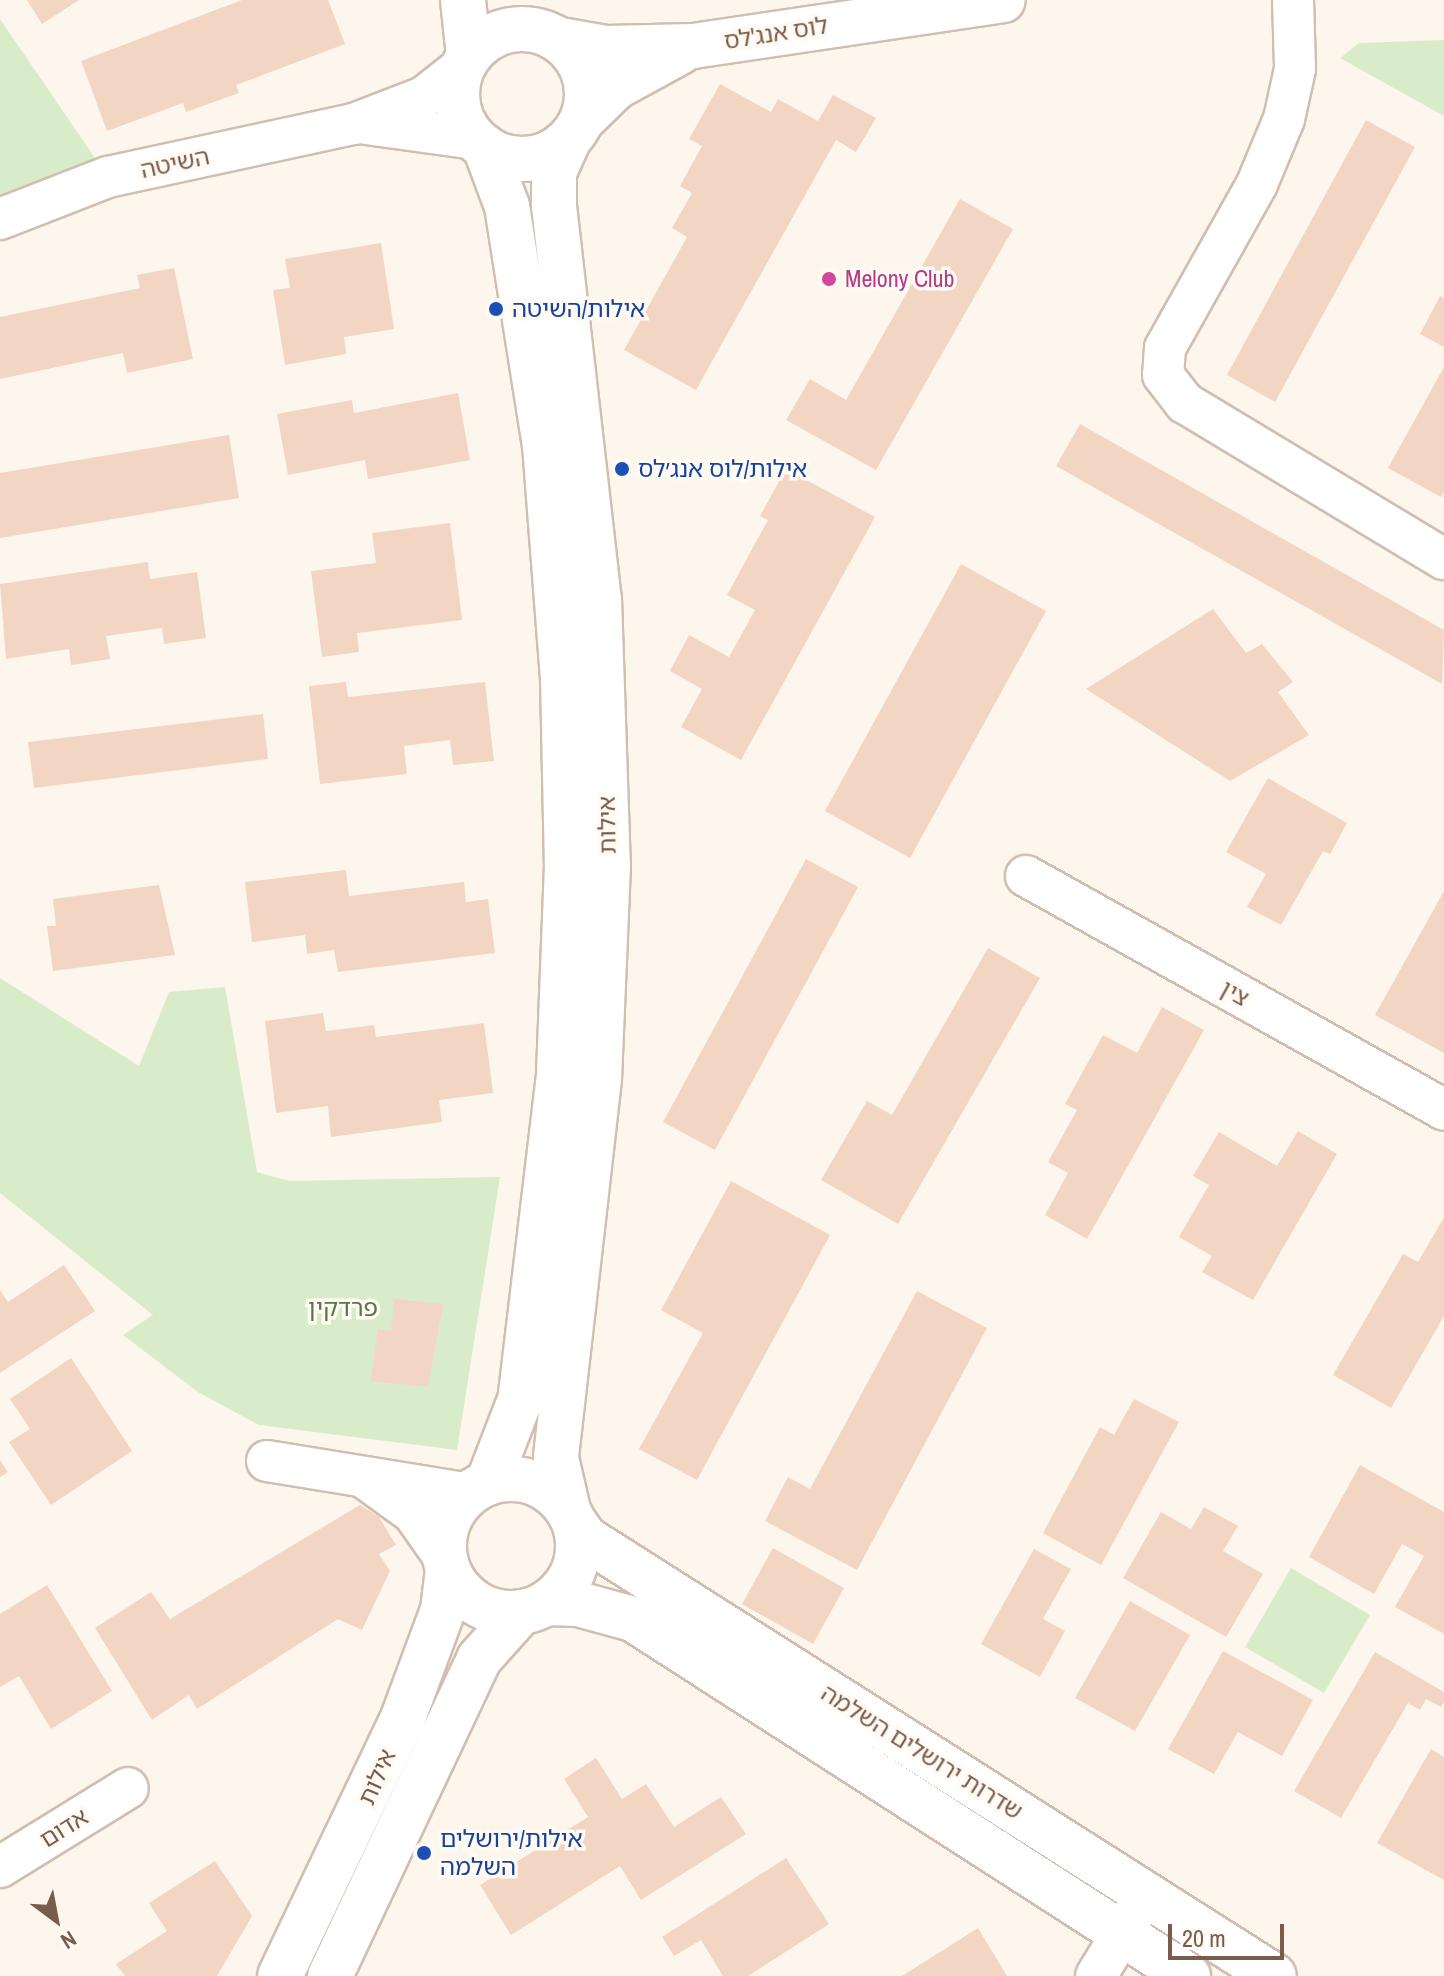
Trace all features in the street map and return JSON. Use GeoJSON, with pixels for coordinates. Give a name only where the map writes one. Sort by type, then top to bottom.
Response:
{"type":"FeatureCollection","features":[{"type":"Feature","properties":{"kind":"street"},"geometry":{"type":"LineString","coordinates":[[463,0],[466,62],[458,104],[480,143],[507,157],[533,158],[575,130],[588,96],[584,71],[522,0]]}},
{"type":"Feature","properties":{"kind":"street","name":"לוס אנג'לס"},"geometry":{"type":"LineString","coordinates":[[554,37],[607,48],[693,46],[1003,0]]}},
{"type":"Feature","properties":{"kind":"street"},"geometry":{"type":"LineString","coordinates":[[1293,0],[1295,69],[1284,119],[1257,184],[1165,348],[1163,375],[1185,403],[1444,559]]}},
{"type":"Feature","properties":{"kind":"street"},"geometry":{"type":"LineString","coordinates":[[466,62],[500,32],[525,28],[554,37]]}},
{"type":"Feature","properties":{"kind":"street","name":"לוס אנג'לס"},"geometry":{"type":"LineString","coordinates":[[575,130],[629,78],[693,46]]}},
{"type":"Feature","properties":{"kind":"street","name":"השיטה"},"geometry":{"type":"LineString","coordinates":[[0,219],[108,177],[354,124],[424,97],[466,62]]}},
{"type":"Feature","properties":{"kind":"street","name":"השיטה"},"geometry":{"type":"LineString","coordinates":[[354,124],[480,143]]}},
{"type":"Feature","properties":{"kind":"street","name":"אילות"},"geometry":{"type":"LineString","coordinates":[[571,1516],[556,1458],[599,1079],[608,880],[598,583],[554,206],[554,173],[575,130]]}},
{"type":"Feature","properties":{"kind":"street","name":"אילות"},"geometry":{"type":"LineString","coordinates":[[479,1488],[509,1439],[520,1400],[559,1075],[567,865],[563,678],[545,445],[507,206],[480,143]]}},
{"type":"Feature","properties":{"kind":"street","name":"צין"},"geometry":{"type":"LineString","coordinates":[[1026,876],[1444,1110]]}},
{"type":"Feature","properties":{"kind":"street"},"geometry":{"type":"LineString","coordinates":[[267,1461],[479,1488],[513,1478],[538,1485],[571,1516],[578,1548],[572,1573],[534,1608],[495,1611],[472,1601],[413,1513],[359,1475]]}},
{"type":"Feature","properties":{"kind":"street"},"geometry":{"type":"LineString","coordinates":[[446,1563],[449,1518],[479,1488]]}},
{"type":"Feature","properties":{"kind":"street","name":"שדרות ירושלים השלמה"},"geometry":{"type":"LineString","coordinates":[[571,1516],[585,1538],[1274,1976]]}},
{"type":"Feature","properties":{"kind":"street","name":"אילות"},"geometry":{"type":"LineString","coordinates":[[280,1976],[408,1705],[443,1610],[446,1563]]}},
{"type":"Feature","properties":{"kind":"street","name":"שדרות ירושלים השלמה"},"geometry":{"type":"LineString","coordinates":[[534,1608],[578,1604],[633,1619],[1188,1976]]}},
{"type":"Feature","properties":{"kind":"street","name":"אילות"},"geometry":{"type":"LineString","coordinates":[[330,1976],[479,1659],[534,1608]]}},
{"type":"Feature","properties":{"kind":"street","name":"אדום"},"geometry":{"type":"LineString","coordinates":[[0,1867],[128,1788]]}},
{"type":"Feature","properties":{"kind":"street"},"geometry":{"type":"LineString","coordinates":[[1096,1976],[1146,1894]]}},
{"type":"Feature","properties":{"kind":"green space"},"geometry":{"type":"Polygon","coordinates":[[[0,19],[108,177],[0,219],[0,19]]]}},
{"type":"Feature","properties":{"kind":"green space"},"geometry":{"type":"Polygon","coordinates":[[[1444,40],[1444,116],[1340,58],[1359,43],[1444,40]]]}},
{"type":"Feature","properties":{"kind":"green space","name":"פרדקין"},"geometry":{"type":"Polygon","coordinates":[[[0,978],[139,1066],[169,992],[225,987],[257,1172],[289,1181],[500,1177],[457,1450],[259,1425],[198,1392],[123,1335],[153,1315],[0,1193],[0,978]]]}},
{"type":"Feature","properties":{"kind":"green space"},"geometry":{"type":"Polygon","coordinates":[[[1291,1568],[1370,1615],[1324,1693],[1245,1647],[1291,1568]]]}},
{"type":"Feature","properties":{"kind":"building"},"geometry":{"type":"Polygon","coordinates":[[[27,0],[79,0],[42,24],[27,0]]]}},
{"type":"Feature","properties":{"kind":"building"},"geometry":{"type":"Polygon","coordinates":[[[242,0],[328,0],[345,44],[236,85],[239,93],[186,112],[183,103],[107,131],[81,61],[242,0]]]}},
{"type":"Feature","properties":{"kind":"building"},"geometry":{"type":"Polygon","coordinates":[[[720,84],[771,112],[778,99],[818,121],[833,95],[876,118],[856,152],[836,140],[696,390],[624,350],[687,237],[672,228],[692,193],[680,186],[702,146],[689,139],[720,84]]]}},
{"type":"Feature","properties":{"kind":"building"},"geometry":{"type":"Polygon","coordinates":[[[1366,120],[1415,147],[1275,402],[1227,375],[1366,120]]]}},
{"type":"Feature","properties":{"kind":"building"},"geometry":{"type":"Polygon","coordinates":[[[960,199],[1013,229],[876,470],[786,420],[810,379],[846,400],[960,199]]]}},
{"type":"Feature","properties":{"kind":"building"},"geometry":{"type":"Polygon","coordinates":[[[381,243],[394,329],[344,337],[346,354],[285,365],[273,290],[290,288],[285,259],[381,243]]]}},
{"type":"Feature","properties":{"kind":"building"},"geometry":{"type":"Polygon","coordinates":[[[174,268],[193,359],[127,373],[123,353],[0,379],[0,317],[140,288],[137,275],[174,268]]]}},
{"type":"Feature","properties":{"kind":"building"},"geometry":{"type":"Polygon","coordinates":[[[1440,296],[1444,298],[1444,347],[1420,334],[1440,296]]]}},
{"type":"Feature","properties":{"kind":"building"},"geometry":{"type":"Polygon","coordinates":[[[1444,367],[1444,492],[1441,497],[1388,468],[1444,367]]]}},
{"type":"Feature","properties":{"kind":"building"},"geometry":{"type":"Polygon","coordinates":[[[458,393],[470,460],[368,479],[365,460],[288,475],[277,414],[352,400],[354,413],[458,393]]]}},
{"type":"Feature","properties":{"kind":"building"},"geometry":{"type":"Polygon","coordinates":[[[1080,424],[1444,630],[1442,684],[1056,466],[1080,424]]]}},
{"type":"Feature","properties":{"kind":"building"},"geometry":{"type":"Polygon","coordinates":[[[229,435],[239,498],[0,538],[0,473],[229,435]]]}},
{"type":"Feature","properties":{"kind":"building"},"geometry":{"type":"Polygon","coordinates":[[[786,469],[875,517],[741,760],[681,727],[702,689],[670,671],[689,635],[729,657],[755,610],[727,595],[768,520],[760,516],[786,469]]]}},
{"type":"Feature","properties":{"kind":"building"},"geometry":{"type":"Polygon","coordinates":[[[450,523],[462,620],[357,633],[359,652],[322,657],[311,571],[376,563],[372,533],[450,523]]]}},
{"type":"Feature","properties":{"kind":"building"},"geometry":{"type":"Polygon","coordinates":[[[148,562],[150,579],[197,572],[206,638],[164,644],[162,628],[106,636],[110,659],[71,665],[69,649],[6,659],[0,584],[148,562]]]}},
{"type":"Feature","properties":{"kind":"building"},"geometry":{"type":"Polygon","coordinates":[[[961,564],[1046,611],[910,858],[825,811],[961,564]]]}},
{"type":"Feature","properties":{"kind":"building"},"geometry":{"type":"Polygon","coordinates":[[[1213,609],[1246,653],[1262,644],[1293,682],[1278,692],[1309,735],[1230,781],[1086,689],[1213,609]]]}},
{"type":"Feature","properties":{"kind":"building"},"geometry":{"type":"Polygon","coordinates":[[[346,682],[348,697],[485,682],[494,761],[453,765],[450,740],[404,746],[407,774],[320,784],[309,686],[346,682]]]}},
{"type":"Feature","properties":{"kind":"building"},"geometry":{"type":"Polygon","coordinates":[[[263,714],[268,759],[34,788],[28,742],[263,714]]]}},
{"type":"Feature","properties":{"kind":"building"},"geometry":{"type":"Polygon","coordinates":[[[1268,778],[1347,823],[1330,854],[1323,851],[1281,925],[1247,907],[1266,874],[1226,852],[1268,778]]]}},
{"type":"Feature","properties":{"kind":"building"},"geometry":{"type":"Polygon","coordinates":[[[806,859],[858,887],[715,1150],[663,1122],[806,859]]]}},
{"type":"Feature","properties":{"kind":"building"},"geometry":{"type":"Polygon","coordinates":[[[346,870],[349,896],[464,882],[466,902],[488,899],[495,953],[338,972],[334,950],[307,954],[305,935],[252,942],[245,882],[346,870]]]}},
{"type":"Feature","properties":{"kind":"building"},"geometry":{"type":"Polygon","coordinates":[[[159,885],[175,955],[53,971],[47,926],[56,926],[53,899],[159,885]]]}},
{"type":"Feature","properties":{"kind":"building"},"geometry":{"type":"Polygon","coordinates":[[[1444,891],[1444,1053],[1375,1015],[1444,891]]]}},
{"type":"Feature","properties":{"kind":"building"},"geometry":{"type":"Polygon","coordinates":[[[988,948],[1040,978],[898,1224],[821,1180],[867,1101],[892,1115],[988,948]]]}},
{"type":"Feature","properties":{"kind":"building"},"geometry":{"type":"Polygon","coordinates":[[[1162,1007],[1204,1030],[1087,1239],[1045,1215],[1068,1173],[1048,1162],[1077,1110],[1065,1104],[1103,1035],[1137,1053],[1162,1007]]]}},
{"type":"Feature","properties":{"kind":"building"},"geometry":{"type":"Polygon","coordinates":[[[323,1013],[326,1031],[374,1025],[376,1037],[484,1023],[493,1093],[439,1100],[442,1122],[331,1137],[328,1106],[276,1113],[265,1021],[323,1013]]]}},
{"type":"Feature","properties":{"kind":"building"},"geometry":{"type":"Polygon","coordinates":[[[1298,1131],[1337,1154],[1253,1300],[1202,1272],[1212,1256],[1179,1237],[1209,1185],[1193,1176],[1219,1132],[1277,1166],[1298,1131]]]}},
{"type":"Feature","properties":{"kind":"building"},"geometry":{"type":"Polygon","coordinates":[[[731,1181],[830,1235],[697,1480],[639,1449],[703,1333],[661,1310],[731,1181]]]}},
{"type":"Feature","properties":{"kind":"building"},"geometry":{"type":"Polygon","coordinates":[[[1444,1217],[1444,1316],[1391,1408],[1333,1375],[1403,1254],[1418,1262],[1444,1217]]]}},
{"type":"Feature","properties":{"kind":"building"},"geometry":{"type":"Polygon","coordinates":[[[64,1265],[95,1311],[0,1373],[0,1290],[8,1302],[64,1265]]]}},
{"type":"Feature","properties":{"kind":"building"},"geometry":{"type":"Polygon","coordinates":[[[917,1291],[987,1328],[857,1570],[765,1521],[788,1477],[810,1489],[917,1291]]]}},
{"type":"Feature","properties":{"kind":"building"},"geometry":{"type":"Polygon","coordinates":[[[394,1299],[443,1304],[428,1387],[371,1381],[378,1329],[391,1331],[394,1299]]]}},
{"type":"Feature","properties":{"kind":"building"},"geometry":{"type":"Polygon","coordinates":[[[71,1358],[132,1451],[51,1505],[9,1442],[30,1429],[10,1399],[71,1358]]]}},
{"type":"Feature","properties":{"kind":"building"},"geometry":{"type":"Polygon","coordinates":[[[1134,1399],[1179,1422],[1101,1565],[1043,1533],[1100,1427],[1114,1435],[1134,1399]]]}},
{"type":"Feature","properties":{"kind":"building"},"geometry":{"type":"Polygon","coordinates":[[[0,1460],[8,1472],[0,1477],[0,1460]]]}},
{"type":"Feature","properties":{"kind":"building"},"geometry":{"type":"Polygon","coordinates":[[[1360,1465],[1444,1512],[1444,1634],[1395,1607],[1424,1556],[1402,1544],[1374,1594],[1309,1557],[1360,1465]]]}},
{"type":"Feature","properties":{"kind":"building"},"geometry":{"type":"Polygon","coordinates":[[[360,1505],[379,1517],[396,1545],[379,1554],[390,1571],[362,1630],[338,1619],[197,1709],[189,1695],[152,1720],[95,1628],[151,1592],[170,1619],[360,1505]]]}},
{"type":"Feature","properties":{"kind":"building"},"geometry":{"type":"Polygon","coordinates":[[[1204,1507],[1238,1526],[1223,1551],[1263,1574],[1226,1637],[1123,1578],[1161,1512],[1191,1529],[1204,1507]]]}},
{"type":"Feature","properties":{"kind":"building"},"geometry":{"type":"Polygon","coordinates":[[[773,1548],[844,1588],[813,1644],[742,1604],[773,1548]]]}},
{"type":"Feature","properties":{"kind":"building"},"geometry":{"type":"Polygon","coordinates":[[[1034,1549],[1071,1569],[1043,1619],[1065,1631],[1040,1677],[981,1644],[1034,1549]]]}},
{"type":"Feature","properties":{"kind":"building"},"geometry":{"type":"Polygon","coordinates":[[[47,1585],[112,1691],[51,1729],[19,1676],[0,1687],[0,1614],[47,1585]]]}},
{"type":"Feature","properties":{"kind":"building"},"geometry":{"type":"Polygon","coordinates":[[[1130,1601],[1190,1635],[1135,1731],[1075,1698],[1130,1601]]]}},
{"type":"Feature","properties":{"kind":"building"},"geometry":{"type":"Polygon","coordinates":[[[1223,1651],[1313,1700],[1282,1756],[1238,1732],[1214,1774],[1168,1749],[1223,1651]]]}},
{"type":"Feature","properties":{"kind":"building"},"geometry":{"type":"Polygon","coordinates":[[[1375,1652],[1444,1692],[1444,1702],[1441,1707],[1426,1699],[1420,1710],[1408,1703],[1341,1818],[1294,1791],[1375,1652]]]}},
{"type":"Feature","properties":{"kind":"building"},"geometry":{"type":"Polygon","coordinates":[[[1431,1749],[1444,1757],[1444,1880],[1377,1843],[1431,1749]]]}},
{"type":"Feature","properties":{"kind":"building"},"geometry":{"type":"Polygon","coordinates":[[[596,1758],[622,1799],[646,1784],[674,1827],[721,1797],[746,1834],[641,1900],[620,1866],[511,1935],[480,1885],[588,1817],[564,1779],[596,1758]]]}},
{"type":"Feature","properties":{"kind":"building"},"geometry":{"type":"Polygon","coordinates":[[[786,1858],[829,1924],[748,1976],[723,1976],[701,1940],[674,1956],[662,1937],[786,1858]]]}},
{"type":"Feature","properties":{"kind":"building"},"geometry":{"type":"Polygon","coordinates":[[[215,1861],[252,1916],[217,1976],[125,1976],[116,1964],[167,1931],[149,1903],[215,1861]]]}},
{"type":"Feature","properties":{"kind":"building"},"geometry":{"type":"Polygon","coordinates":[[[978,1928],[1007,1976],[902,1976],[978,1928]]]}},
{"type":"Feature","properties":{"kind":"place","name":"Melony Club"},"geometry":{"type":"Point","coordinates":[829,279]}},
{"type":"Feature","properties":{"kind":"place","name":"אילות/השיטה"},"geometry":{"type":"Point","coordinates":[496,309]}},
{"type":"Feature","properties":{"kind":"place","name":"אילות/לוס אנג׳לס"},"geometry":{"type":"Point","coordinates":[622,469]}},
{"type":"Feature","properties":{"kind":"place","name":"אילות/ירושלים השלמה"},"geometry":{"type":"Point","coordinates":[424,1853]}}]}
